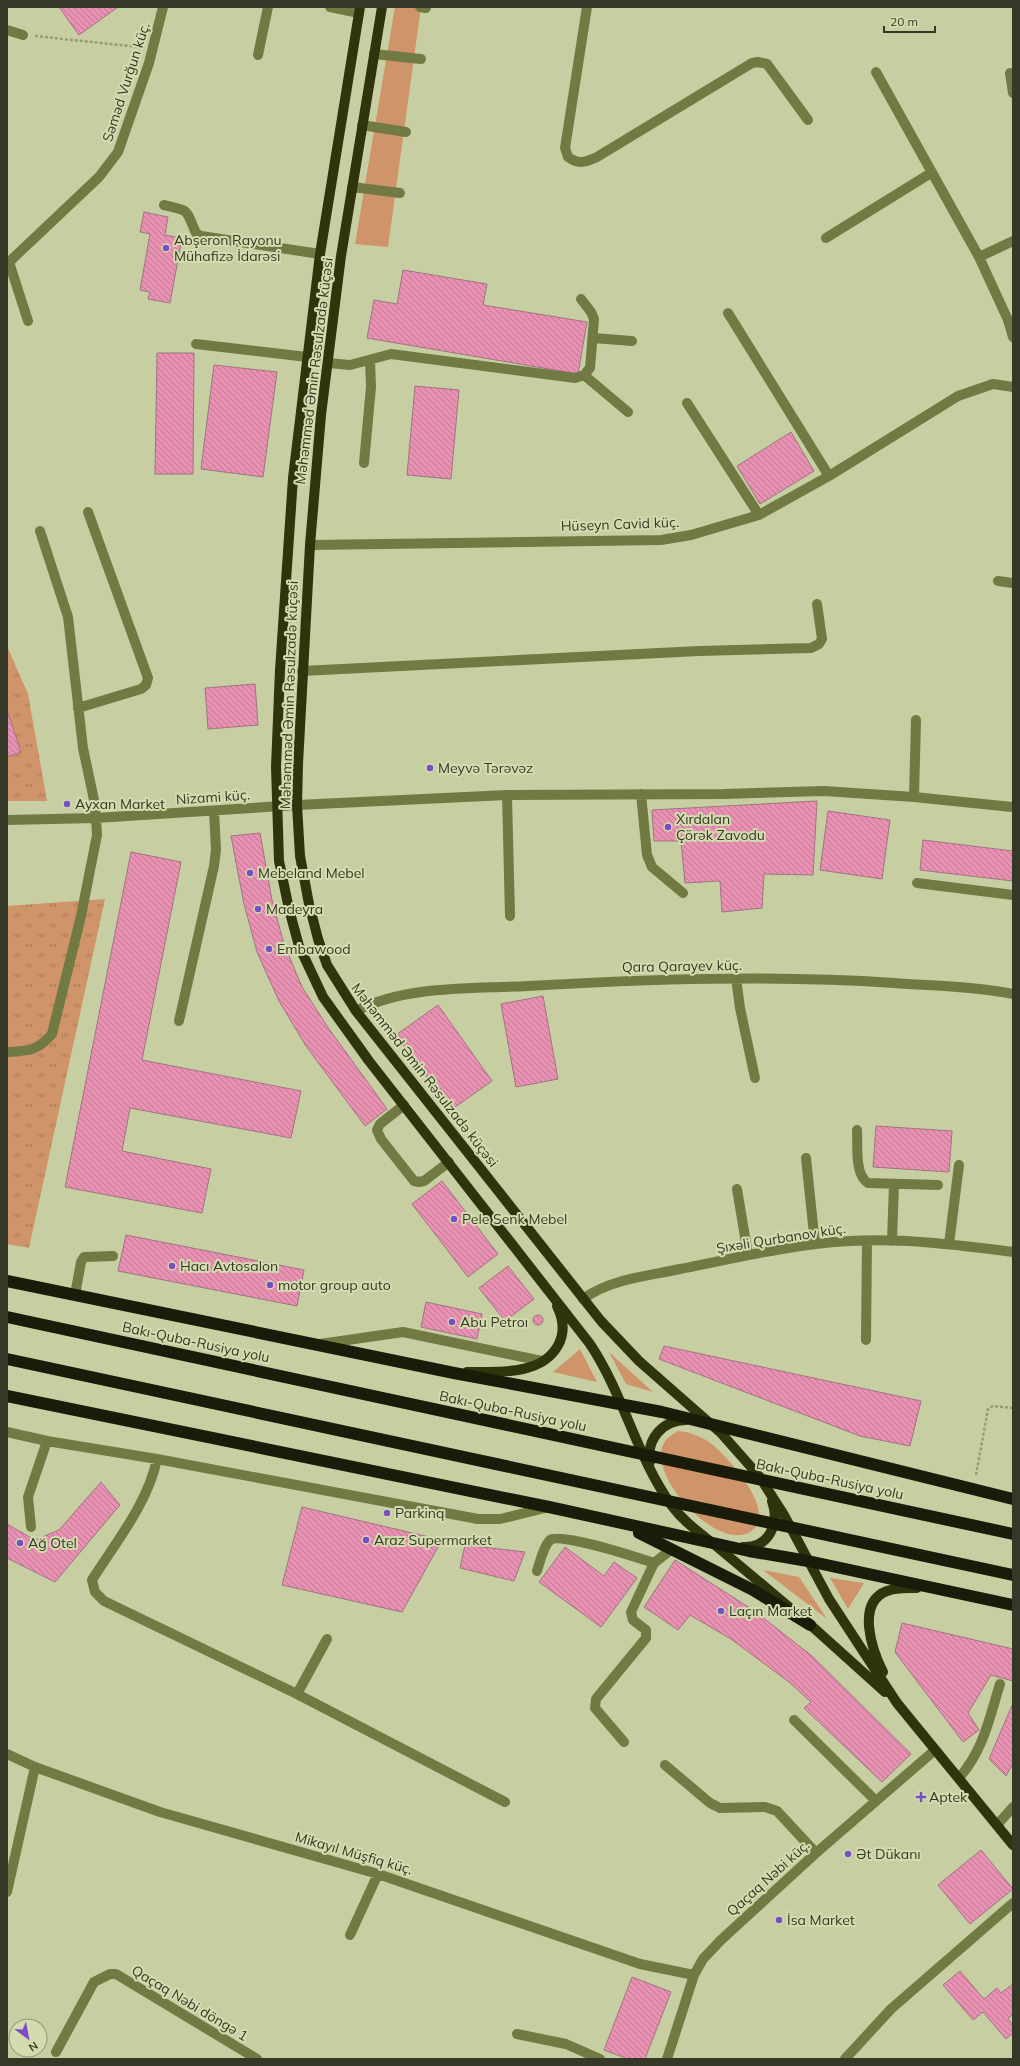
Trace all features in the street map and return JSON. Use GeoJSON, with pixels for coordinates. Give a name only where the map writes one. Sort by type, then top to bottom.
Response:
{"type":"FeatureCollection","features":[{"type":"Feature","properties":{"kind":"highway"},"geometry":{"type":"LineString","coordinates":[[7,1281],[454,1373],[708,1422],[1013,1499]]}},
{"type":"Feature","properties":{"kind":"highway","name":"Bakı-Quba-Rusiya yolu"},"geometry":{"type":"LineString","coordinates":[[7,1317],[1013,1534]]}},
{"type":"Feature","properties":{"kind":"highway"},"geometry":{"type":"LineString","coordinates":[[7,1359],[1013,1575]]}},
{"type":"Feature","properties":{"kind":"highway"},"geometry":{"type":"LineString","coordinates":[[7,1396],[548,1507],[713,1544],[808,1561],[1013,1605]]}},
{"type":"Feature","properties":{"kind":"highway"},"geometry":{"type":"LineString","coordinates":[[608,1521],[672,1549],[753,1590],[810,1624]]}},
{"type":"Feature","properties":{"kind":"main road","name":"Məhəmməd Əmin Rəsulzadə küçəsi"},"geometry":{"type":"LineString","coordinates":[[382,7],[341,256],[321,415],[310,545],[302,670],[298,805],[304,882],[318,939],[328,965],[356,1011],[583,1299],[623,1346],[708,1422]]}},
{"type":"Feature","properties":{"kind":"main road","name":"Məhəmməd Əmin Rəsulzadə küçəsi"},"geometry":{"type":"LineString","coordinates":[[360,10],[320,254],[306,357],[292,493],[280,670],[276,807],[279,861],[299,946],[323,997],[340,1022],[404,1105],[547,1287]]}},
{"type":"Feature","properties":{"kind":"main road"},"geometry":{"type":"LineString","coordinates":[[454,1373],[523,1369],[542,1361],[554,1350],[560,1341],[564,1329],[560,1314],[547,1287]]}},
{"type":"Feature","properties":{"kind":"main road"},"geometry":{"type":"LineString","coordinates":[[547,1287],[604,1365],[623,1406],[643,1456],[656,1481],[673,1507],[694,1528],[810,1624],[897,1703]]}},
{"type":"Feature","properties":{"kind":"main road"},"geometry":{"type":"LineString","coordinates":[[656,1481],[650,1459],[650,1446],[658,1431],[676,1420],[708,1422],[735,1447],[759,1476],[784,1515],[829,1599],[897,1703],[1013,1845]]}},
{"type":"Feature","properties":{"kind":"main road"},"geometry":{"type":"LineString","coordinates":[[713,1544],[747,1547],[755,1546],[768,1537],[775,1525],[775,1515],[771,1498],[759,1476]]}},
{"type":"Feature","properties":{"kind":"main road"},"geometry":{"type":"LineString","coordinates":[[897,1703],[871,1643],[869,1626],[872,1605],[885,1591],[897,1588],[936,1588]]}},
{"type":"Feature","properties":{"kind":"street","name":"Səməd Vurğun küç."},"geometry":{"type":"LineString","coordinates":[[8,263],[110,165],[118,152],[154,49],[163,7]]}},
{"type":"Feature","properties":{"kind":"street"},"geometry":{"type":"LineString","coordinates":[[258,54],[268,7]]}},
{"type":"Feature","properties":{"kind":"street"},"geometry":{"type":"LineString","coordinates":[[330,7],[360,10]]}},
{"type":"Feature","properties":{"kind":"street"},"geometry":{"type":"LineString","coordinates":[[587,7],[565,148],[568,157],[575,162],[583,162],[597,157],[752,63],[758,62],[767,64],[808,120]]}},
{"type":"Feature","properties":{"kind":"street"},"geometry":{"type":"LineString","coordinates":[[7,30],[23,35]]}},
{"type":"Feature","properties":{"kind":"street"},"geometry":{"type":"LineString","coordinates":[[374,54],[421,59]]}},
{"type":"Feature","properties":{"kind":"street"},"geometry":{"type":"LineString","coordinates":[[876,72],[979,258],[1008,320],[1013,337]]}},
{"type":"Feature","properties":{"kind":"street"},"geometry":{"type":"LineString","coordinates":[[1010,73],[1013,93]]}},
{"type":"Feature","properties":{"kind":"street"},"geometry":{"type":"LineString","coordinates":[[362,125],[406,132]]}},
{"type":"Feature","properties":{"kind":"street"},"geometry":{"type":"LineString","coordinates":[[826,238],[931,173]]}},
{"type":"Feature","properties":{"kind":"street"},"geometry":{"type":"LineString","coordinates":[[352,187],[400,193]]}},
{"type":"Feature","properties":{"kind":"street"},"geometry":{"type":"LineString","coordinates":[[164,205],[185,210],[189,214],[196,233],[201,236],[320,254]]}},
{"type":"Feature","properties":{"kind":"street"},"geometry":{"type":"LineString","coordinates":[[979,258],[1013,241]]}},
{"type":"Feature","properties":{"kind":"street"},"geometry":{"type":"LineString","coordinates":[[8,263],[28,321]]}},
{"type":"Feature","properties":{"kind":"street"},"geometry":{"type":"LineString","coordinates":[[328,363],[350,365],[390,354],[575,378],[584,375],[590,368],[594,319],[591,312],[581,299]]}},
{"type":"Feature","properties":{"kind":"street"},"geometry":{"type":"LineString","coordinates":[[728,313],[829,476]]}},
{"type":"Feature","properties":{"kind":"street"},"geometry":{"type":"LineString","coordinates":[[592,338],[632,341]]}},
{"type":"Feature","properties":{"kind":"street"},"geometry":{"type":"LineString","coordinates":[[196,344],[306,357]]}},
{"type":"Feature","properties":{"kind":"street"},"geometry":{"type":"LineString","coordinates":[[364,463],[371,387],[370,360]]}},
{"type":"Feature","properties":{"kind":"street"},"geometry":{"type":"LineString","coordinates":[[584,375],[628,412]]}},
{"type":"Feature","properties":{"kind":"street","name":"Hüseyn Cavid küç."},"geometry":{"type":"LineString","coordinates":[[310,545],[661,540],[691,535],[759,515],[829,476],[958,396],[993,384],[1013,387]]}},
{"type":"Feature","properties":{"kind":"street"},"geometry":{"type":"LineString","coordinates":[[687,403],[759,515]]}},
{"type":"Feature","properties":{"kind":"street"},"geometry":{"type":"LineString","coordinates":[[78,708],[141,689],[146,685],[148,678],[88,512]]}},
{"type":"Feature","properties":{"kind":"street"},"geometry":{"type":"LineString","coordinates":[[7,1052],[28,1051],[42,1044],[52,1034],[81,916],[97,835],[94,800],[83,748],[68,617],[40,531]]}},
{"type":"Feature","properties":{"kind":"street"},"geometry":{"type":"LineString","coordinates":[[998,581],[1013,583]]}},
{"type":"Feature","properties":{"kind":"street"},"geometry":{"type":"LineString","coordinates":[[302,670],[699,651],[811,648],[819,644],[822,639],[817,604]]}},
{"type":"Feature","properties":{"kind":"street"},"geometry":{"type":"LineString","coordinates":[[914,797],[916,720]]}},
{"type":"Feature","properties":{"kind":"street","name":"Nizami küç."},"geometry":{"type":"LineString","coordinates":[[7,820],[96,818],[298,805],[507,795],[724,794],[824,791],[914,797],[1012,807]]}},
{"type":"Feature","properties":{"kind":"street"},"geometry":{"type":"LineString","coordinates":[[641,794],[647,855],[652,867],[682,893]]}},
{"type":"Feature","properties":{"kind":"street"},"geometry":{"type":"LineString","coordinates":[[507,795],[510,916]]}},
{"type":"Feature","properties":{"kind":"street"},"geometry":{"type":"LineString","coordinates":[[179,1021],[214,866],[216,850],[214,811]]}},
{"type":"Feature","properties":{"kind":"street"},"geometry":{"type":"LineString","coordinates":[[917,883],[1013,895]]}},
{"type":"Feature","properties":{"kind":"street"},"geometry":{"type":"LineString","coordinates":[[736,978],[740,1008],[755,1078]]}},
{"type":"Feature","properties":{"kind":"street","name":"Qara Qarayev küç."},"geometry":{"type":"LineString","coordinates":[[356,1011],[386,998],[438,991],[591,982],[736,978],[865,982],[974,988],[1013,994]]}},
{"type":"Feature","properties":{"kind":"street"},"geometry":{"type":"LineString","coordinates":[[404,1105],[380,1124],[377,1130],[381,1139],[414,1181],[424,1181],[449,1162]]}},
{"type":"Feature","properties":{"kind":"street"},"geometry":{"type":"LineString","coordinates":[[857,1130],[859,1170],[862,1180],[868,1183],[938,1185]]}},
{"type":"Feature","properties":{"kind":"street"},"geometry":{"type":"LineString","coordinates":[[806,1158],[815,1244]]}},
{"type":"Feature","properties":{"kind":"street"},"geometry":{"type":"LineString","coordinates":[[949,1244],[959,1165]]}},
{"type":"Feature","properties":{"kind":"street"},"geometry":{"type":"LineString","coordinates":[[892,1241],[894,1184]]}},
{"type":"Feature","properties":{"kind":"street"},"geometry":{"type":"LineString","coordinates":[[737,1189],[748,1255]]}},
{"type":"Feature","properties":{"kind":"street"},"geometry":{"type":"LineString","coordinates":[[866,1340],[867,1241]]}},
{"type":"Feature","properties":{"kind":"street","name":"Şıxəli Qurbanov küç."},"geometry":{"type":"LineString","coordinates":[[583,1299],[594,1291],[620,1282],[748,1255],[815,1244],[892,1241],[949,1244],[1013,1252]]}},
{"type":"Feature","properties":{"kind":"street"},"geometry":{"type":"LineString","coordinates":[[75,1295],[80,1262],[84,1257],[113,1256]]}},
{"type":"Feature","properties":{"kind":"street"},"geometry":{"type":"LineString","coordinates":[[318,1345],[403,1332],[542,1361]]}},
{"type":"Feature","properties":{"kind":"street"},"geometry":{"type":"LineString","coordinates":[[7,1432],[47,1441],[157,1459],[478,1519],[500,1519],[548,1507]]}},
{"type":"Feature","properties":{"kind":"street"},"geometry":{"type":"LineString","coordinates":[[31,1527],[28,1497],[47,1441]]}},
{"type":"Feature","properties":{"kind":"street"},"geometry":{"type":"LineString","coordinates":[[157,1459],[154,1475],[146,1494],[92,1580],[95,1592],[104,1602],[297,1694],[505,1802]]}},
{"type":"Feature","properties":{"kind":"street"},"geometry":{"type":"LineString","coordinates":[[537,1571],[550,1540],[558,1537],[585,1543],[654,1563]]}},
{"type":"Feature","properties":{"kind":"street"},"geometry":{"type":"LineString","coordinates":[[624,1742],[595,1708],[596,1699],[646,1638],[646,1630],[633,1620],[631,1612],[654,1563],[672,1549]]}},
{"type":"Feature","properties":{"kind":"street"},"geometry":{"type":"LineString","coordinates":[[297,1694],[327,1639]]}},
{"type":"Feature","properties":{"kind":"street"},"geometry":{"type":"LineString","coordinates":[[959,1778],[971,1764],[980,1749],[1000,1684]]}},
{"type":"Feature","properties":{"kind":"street"},"geometry":{"type":"LineString","coordinates":[[794,1720],[876,1801]]}},
{"type":"Feature","properties":{"kind":"street","name":"Qaçaq Nəbi küç."},"geometry":{"type":"LineString","coordinates":[[667,2059],[694,1975],[703,1959],[721,1940],[816,1853],[936,1750]]}},
{"type":"Feature","properties":{"kind":"street","name":"Mikayıl Müşfiq küç."},"geometry":{"type":"LineString","coordinates":[[7,1754],[35,1767],[160,1812],[378,1874],[640,1964],[694,1975]]}},
{"type":"Feature","properties":{"kind":"street"},"geometry":{"type":"LineString","coordinates":[[665,1765],[710,1803],[720,1808],[765,1807],[777,1811],[816,1853]]}},
{"type":"Feature","properties":{"kind":"street"},"geometry":{"type":"LineString","coordinates":[[7,1892],[35,1767]]}},
{"type":"Feature","properties":{"kind":"street"},"geometry":{"type":"LineString","coordinates":[[997,1825],[1013,1806]]}},
{"type":"Feature","properties":{"kind":"street"},"geometry":{"type":"LineString","coordinates":[[350,1935],[378,1874]]}},
{"type":"Feature","properties":{"kind":"street"},"geometry":{"type":"LineString","coordinates":[[845,2059],[896,2004],[1013,1903]]}},
{"type":"Feature","properties":{"kind":"street","name":"Qaçaq Nəbi döngə 1"},"geometry":{"type":"LineString","coordinates":[[56,2052],[94,1982],[110,1974],[116,1974],[251,2058]]}},
{"type":"Feature","properties":{"kind":"street"},"geometry":{"type":"LineString","coordinates":[[517,2034],[566,2044],[600,2059]]}},
{"type":"Feature","properties":{"kind":"path"},"geometry":{"type":"LineString","coordinates":[[23,35],[154,49]]}},
{"type":"Feature","properties":{"kind":"path"},"geometry":{"type":"LineString","coordinates":[[973,1490],[988,1410],[993,1406],[1013,1408]]}},
{"type":"Feature","properties":{"kind":"green space"},"geometry":{"type":"Polygon","coordinates":[[[395,7],[421,7],[388,247],[355,244],[395,7]]]}},
{"type":"Feature","properties":{"kind":"green space"},"geometry":{"type":"Polygon","coordinates":[[[7,646],[28,694],[47,801],[7,801],[7,646]]]}},
{"type":"Feature","properties":{"kind":"green space"},"geometry":{"type":"Polygon","coordinates":[[[105,899],[29,1248],[7,1244],[7,906],[105,899]]]}},
{"type":"Feature","properties":{"kind":"green space"},"geometry":{"type":"Polygon","coordinates":[[[580,1349],[597,1382],[553,1372],[580,1349]]]}},
{"type":"Feature","properties":{"kind":"green space"},"geometry":{"type":"Polygon","coordinates":[[[609,1352],[653,1392],[626,1384],[609,1352]]]}},
{"type":"Feature","properties":{"kind":"green space"},"geometry":{"type":"Polygon","coordinates":[[[678,1431],[687,1432],[709,1442],[727,1459],[748,1486],[756,1500],[759,1513],[757,1525],[748,1533],[734,1535],[718,1530],[702,1520],[686,1506],[674,1489],[665,1472],[661,1456],[665,1441],[678,1431]]]}},
{"type":"Feature","properties":{"kind":"green space"},"geometry":{"type":"Polygon","coordinates":[[[763,1570],[799,1577],[827,1619],[763,1570]]]}},
{"type":"Feature","properties":{"kind":"green space"},"geometry":{"type":"Polygon","coordinates":[[[830,1578],[864,1583],[848,1609],[830,1578]]]}},
{"type":"Feature","properties":{"kind":"building"},"geometry":{"type":"Polygon","coordinates":[[[59,7],[118,7],[79,35],[59,7]]]}},
{"type":"Feature","properties":{"kind":"building"},"geometry":{"type":"Polygon","coordinates":[[[144,212],[168,217],[165,235],[182,238],[170,303],[148,299],[150,292],[140,290],[150,234],[140,232],[144,212]]]}},
{"type":"Feature","properties":{"kind":"building"},"geometry":{"type":"Polygon","coordinates":[[[403,270],[487,284],[483,305],[587,322],[578,374],[367,338],[374,300],[397,304],[403,270]]]}},
{"type":"Feature","properties":{"kind":"building"},"geometry":{"type":"Polygon","coordinates":[[[157,353],[194,353],[193,474],[155,474],[157,353]]]}},
{"type":"Feature","properties":{"kind":"building"},"geometry":{"type":"Polygon","coordinates":[[[214,365],[277,372],[263,477],[201,469],[214,365]]]}},
{"type":"Feature","properties":{"kind":"building"},"geometry":{"type":"Polygon","coordinates":[[[415,386],[459,390],[451,479],[407,475],[415,386]]]}},
{"type":"Feature","properties":{"kind":"building"},"geometry":{"type":"Polygon","coordinates":[[[791,432],[814,471],[760,504],[737,466],[791,432]]]}},
{"type":"Feature","properties":{"kind":"building"},"geometry":{"type":"Polygon","coordinates":[[[255,684],[258,725],[208,729],[205,688],[255,684]]]}},
{"type":"Feature","properties":{"kind":"building"},"geometry":{"type":"Polygon","coordinates":[[[7,710],[21,752],[7,757],[7,710]]]}},
{"type":"Feature","properties":{"kind":"building"},"geometry":{"type":"Polygon","coordinates":[[[817,801],[813,875],[764,874],[762,908],[722,912],[720,881],[685,883],[681,841],[654,841],[652,810],[817,801]]]}},
{"type":"Feature","properties":{"kind":"building"},"geometry":{"type":"Polygon","coordinates":[[[828,811],[890,820],[882,879],[820,870],[828,811]]]}},
{"type":"Feature","properties":{"kind":"building"},"geometry":{"type":"Polygon","coordinates":[[[260,833],[272,900],[284,944],[302,987],[329,1029],[387,1109],[365,1126],[306,1046],[279,1001],[257,952],[244,904],[231,836],[260,833]]]}},
{"type":"Feature","properties":{"kind":"building"},"geometry":{"type":"Polygon","coordinates":[[[923,840],[1013,851],[1013,881],[920,870],[923,840]]]}},
{"type":"Feature","properties":{"kind":"building"},"geometry":{"type":"Polygon","coordinates":[[[131,852],[181,862],[142,1060],[301,1091],[291,1138],[130,1108],[122,1151],[211,1169],[202,1213],[65,1187],[131,852]]]}},
{"type":"Feature","properties":{"kind":"building"},"geometry":{"type":"Polygon","coordinates":[[[543,996],[558,1079],[516,1087],[501,1004],[543,996]]]}},
{"type":"Feature","properties":{"kind":"building"},"geometry":{"type":"Polygon","coordinates":[[[438,1005],[492,1081],[451,1110],[396,1035],[438,1005]]]}},
{"type":"Feature","properties":{"kind":"building"},"geometry":{"type":"Polygon","coordinates":[[[876,1126],[952,1131],[949,1172],[873,1167],[876,1126]]]}},
{"type":"Feature","properties":{"kind":"building"},"geometry":{"type":"Polygon","coordinates":[[[442,1181],[498,1254],[468,1277],[412,1204],[442,1181]]]}},
{"type":"Feature","properties":{"kind":"building"},"geometry":{"type":"Polygon","coordinates":[[[126,1235],[304,1270],[297,1306],[118,1271],[126,1235]]]}},
{"type":"Feature","properties":{"kind":"building"},"geometry":{"type":"Polygon","coordinates":[[[508,1266],[534,1299],[505,1321],[479,1288],[508,1266]]]}},
{"type":"Feature","properties":{"kind":"building"},"geometry":{"type":"Polygon","coordinates":[[[426,1302],[482,1314],[477,1339],[421,1327],[426,1302]]]}},
{"type":"Feature","properties":{"kind":"building"},"geometry":{"type":"Polygon","coordinates":[[[536,1315],[540,1315],[542,1316],[542,1324],[536,1325],[533,1322],[533,1318],[536,1315]]]}},
{"type":"Feature","properties":{"kind":"building"},"geometry":{"type":"Polygon","coordinates":[[[664,1346],[921,1401],[910,1446],[860,1436],[659,1359],[664,1346]]]}},
{"type":"Feature","properties":{"kind":"building"},"geometry":{"type":"Polygon","coordinates":[[[101,1482],[120,1505],[55,1582],[7,1558],[7,1524],[35,1540],[59,1530],[101,1482]]]}},
{"type":"Feature","properties":{"kind":"building"},"geometry":{"type":"Polygon","coordinates":[[[302,1507],[442,1540],[402,1612],[282,1585],[302,1507]]]}},
{"type":"Feature","properties":{"kind":"building"},"geometry":{"type":"Polygon","coordinates":[[[465,1545],[525,1552],[514,1581],[460,1568],[465,1545]]]}},
{"type":"Feature","properties":{"kind":"building"},"geometry":{"type":"Polygon","coordinates":[[[565,1547],[604,1576],[614,1562],[637,1578],[601,1627],[539,1582],[565,1547]]]}},
{"type":"Feature","properties":{"kind":"building"},"geometry":{"type":"Polygon","coordinates":[[[675,1560],[753,1610],[812,1656],[911,1754],[882,1782],[804,1708],[811,1702],[789,1682],[731,1639],[690,1615],[678,1630],[644,1607],[675,1560]]]}},
{"type":"Feature","properties":{"kind":"building"},"geometry":{"type":"Polygon","coordinates":[[[902,1623],[1013,1649],[1013,1681],[991,1675],[968,1713],[979,1730],[963,1742],[895,1652],[902,1623]]]}},
{"type":"Feature","properties":{"kind":"building"},"geometry":{"type":"Polygon","coordinates":[[[1013,1703],[1013,1763],[1006,1776],[989,1759],[1013,1703]]]}},
{"type":"Feature","properties":{"kind":"building"},"geometry":{"type":"Polygon","coordinates":[[[981,1850],[1013,1889],[970,1924],[938,1885],[981,1850]]]}},
{"type":"Feature","properties":{"kind":"building"},"geometry":{"type":"Polygon","coordinates":[[[960,1971],[984,1999],[997,1988],[1001,1993],[1013,1984],[1013,2014],[1008,2019],[1013,2025],[1013,2033],[1006,2039],[983,2012],[973,2020],[943,1985],[960,1971]]]}},
{"type":"Feature","properties":{"kind":"building"},"geometry":{"type":"Polygon","coordinates":[[[632,1977],[671,1992],[645,2059],[628,2059],[604,2050],[632,1977]]]}},
{"type":"Feature","properties":{"kind":"place","name":"Abşeron Rayonu Mühafizə İdarəsi"},"geometry":{"type":"Point","coordinates":[166,248]}},
{"type":"Feature","properties":{"kind":"place","name":"Meyvə Tərəvəz"},"geometry":{"type":"Point","coordinates":[430,768]}},
{"type":"Feature","properties":{"kind":"place","name":"Ayxan Market"},"geometry":{"type":"Point","coordinates":[67,804]}},
{"type":"Feature","properties":{"kind":"place","name":"Xırdalan Çörək Zavodu"},"geometry":{"type":"Point","coordinates":[668,827]}},
{"type":"Feature","properties":{"kind":"place","name":"Mebeland Mebel"},"geometry":{"type":"Point","coordinates":[250,873]}},
{"type":"Feature","properties":{"kind":"place","name":"Madeyra"},"geometry":{"type":"Point","coordinates":[258,909]}},
{"type":"Feature","properties":{"kind":"place","name":"Embawood"},"geometry":{"type":"Point","coordinates":[269,949]}},
{"type":"Feature","properties":{"kind":"place","name":"Pele Senk Mebel"},"geometry":{"type":"Point","coordinates":[454,1219]}},
{"type":"Feature","properties":{"kind":"place","name":"Hacı Avtosalon"},"geometry":{"type":"Point","coordinates":[172,1266]}},
{"type":"Feature","properties":{"kind":"place","name":"motor group auto"},"geometry":{"type":"Point","coordinates":[270,1285]}},
{"type":"Feature","properties":{"kind":"place","name":"Abu Petroı"},"geometry":{"type":"Point","coordinates":[452,1322]}},
{"type":"Feature","properties":{"kind":"place","name":"Parkinq"},"geometry":{"type":"Point","coordinates":[387,1513]}},
{"type":"Feature","properties":{"kind":"place","name":"Araz Supermarket"},"geometry":{"type":"Point","coordinates":[366,1540]}},
{"type":"Feature","properties":{"kind":"place","name":"Ağ Otel"},"geometry":{"type":"Point","coordinates":[20,1543]}},
{"type":"Feature","properties":{"kind":"place","name":"Laçın Market"},"geometry":{"type":"Point","coordinates":[721,1611]}},
{"type":"Feature","properties":{"kind":"place","name":"Aptek"},"geometry":{"type":"Point","coordinates":[921,1797]}},
{"type":"Feature","properties":{"kind":"place","name":"Ət Dükanı"},"geometry":{"type":"Point","coordinates":[848,1854]}},
{"type":"Feature","properties":{"kind":"place","name":"İsa Market"},"geometry":{"type":"Point","coordinates":[779,1920]}}]}
